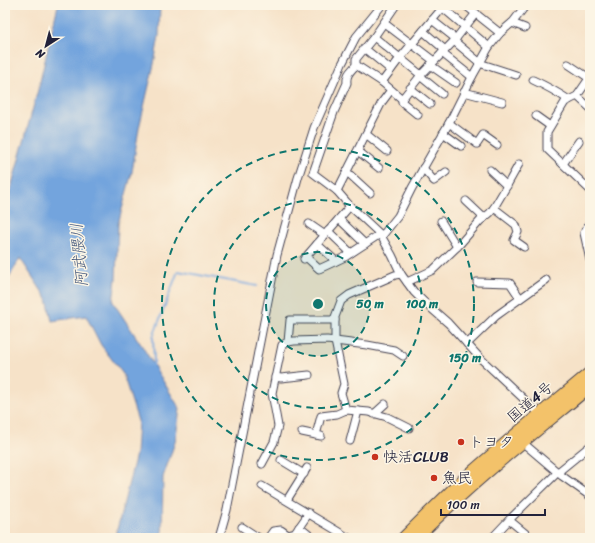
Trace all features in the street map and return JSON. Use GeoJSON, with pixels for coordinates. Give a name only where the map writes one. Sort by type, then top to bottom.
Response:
{"type":"FeatureCollection","features":[{"type":"Feature","properties":{"kind":"highway","name":"国道4号"},"geometry":{"type":"LineString","coordinates":[[416,538],[462,494],[522,442],[544,418],[590,374]]}},
{"type":"Feature","properties":{"kind":"highway","name":"国道4号"},"geometry":{"type":"LineString","coordinates":[[404,538],[458,485],[544,418],[590,386]]}},
{"type":"Feature","properties":{"kind":"street"},"geometry":{"type":"LineString","coordinates":[[219,538],[227,510],[277,255],[298,178],[314,128],[342,64],[356,37],[382,5]]}},
{"type":"Feature","properties":{"kind":"street"},"geometry":{"type":"LineString","coordinates":[[396,5],[374,37],[356,59],[356,65],[349,72],[346,78],[347,83],[333,115],[313,173],[337,191],[350,206],[381,235],[401,274],[424,302],[448,323],[480,358],[544,418]]}},
{"type":"Feature","properties":{"kind":"street"},"geometry":{"type":"LineString","coordinates":[[465,5],[500,33]]}},
{"type":"Feature","properties":{"kind":"street"},"geometry":{"type":"LineString","coordinates":[[350,206],[305,258],[319,269],[351,253],[381,235],[398,216],[423,168],[444,133],[479,63],[500,33],[512,23],[526,5]]}},
{"type":"Feature","properties":{"kind":"street"},"geometry":{"type":"LineString","coordinates":[[382,82],[422,31],[444,6],[489,47]]}},
{"type":"Feature","properties":{"kind":"street"},"geometry":{"type":"LineString","coordinates":[[402,99],[420,76],[455,40],[476,13]]}},
{"type":"Feature","properties":{"kind":"street"},"geometry":{"type":"LineString","coordinates":[[432,20],[479,63],[516,75]]}},
{"type":"Feature","properties":{"kind":"street"},"geometry":{"type":"LineString","coordinates":[[384,23],[412,44],[456,83]]}},
{"type":"Feature","properties":{"kind":"street"},"geometry":{"type":"LineString","coordinates":[[512,23],[525,28]]}},
{"type":"Feature","properties":{"kind":"street"},"geometry":{"type":"LineString","coordinates":[[422,31],[472,77]]}},
{"type":"Feature","properties":{"kind":"street"},"geometry":{"type":"LineString","coordinates":[[374,37],[442,94]]}},
{"type":"Feature","properties":{"kind":"street"},"geometry":{"type":"LineString","coordinates":[[364,48],[391,70]]}},
{"type":"Feature","properties":{"kind":"street"},"geometry":{"type":"LineString","coordinates":[[568,64],[590,78],[577,96],[565,102],[550,126],[547,132],[547,149],[590,190]]}},
{"type":"Feature","properties":{"kind":"street"},"geometry":{"type":"LineString","coordinates":[[356,65],[382,82],[402,99],[402,102],[418,115]]}},
{"type":"Feature","properties":{"kind":"street"},"geometry":{"type":"LineString","coordinates":[[533,80],[546,85],[569,100]]}},
{"type":"Feature","properties":{"kind":"street"},"geometry":{"type":"LineString","coordinates":[[410,88],[430,104]]}},
{"type":"Feature","properties":{"kind":"street"},"geometry":{"type":"LineString","coordinates":[[337,191],[382,102],[391,90]]}},
{"type":"Feature","properties":{"kind":"street"},"geometry":{"type":"LineString","coordinates":[[464,92],[502,102]]}},
{"type":"Feature","properties":{"kind":"street"},"geometry":{"type":"LineString","coordinates":[[577,96],[590,108]]}},
{"type":"Feature","properties":{"kind":"street"},"geometry":{"type":"LineString","coordinates":[[536,116],[550,126]]}},
{"type":"Feature","properties":{"kind":"street"},"geometry":{"type":"LineString","coordinates":[[449,123],[477,144],[483,135],[497,145]]}},
{"type":"Feature","properties":{"kind":"street"},"geometry":{"type":"LineString","coordinates":[[444,133],[461,146]]}},
{"type":"Feature","properties":{"kind":"street"},"geometry":{"type":"LineString","coordinates":[[366,134],[387,151]]}},
{"type":"Feature","properties":{"kind":"street"},"geometry":{"type":"LineString","coordinates":[[563,164],[579,141]]}},
{"type":"Feature","properties":{"kind":"street"},"geometry":{"type":"LineString","coordinates":[[358,150],[379,168]]}},
{"type":"Feature","properties":{"kind":"street"},"geometry":{"type":"LineString","coordinates":[[407,282],[433,270],[457,247],[480,221],[490,213],[519,164]]}},
{"type":"Feature","properties":{"kind":"street"},"geometry":{"type":"LineString","coordinates":[[423,168],[434,181],[446,172]]}},
{"type":"Feature","properties":{"kind":"street"},"geometry":{"type":"LineString","coordinates":[[490,170],[507,186]]}},
{"type":"Feature","properties":{"kind":"street"},"geometry":{"type":"LineString","coordinates":[[347,172],[370,193]]}},
{"type":"Feature","properties":{"kind":"street"},"geometry":{"type":"LineString","coordinates":[[466,201],[484,218]]}},
{"type":"Feature","properties":{"kind":"street"},"geometry":{"type":"LineString","coordinates":[[494,208],[516,225],[518,232],[514,240],[524,247]]}},
{"type":"Feature","properties":{"kind":"street"},"geometry":{"type":"LineString","coordinates":[[339,219],[365,244]]}},
{"type":"Feature","properties":{"kind":"street"},"geometry":{"type":"LineString","coordinates":[[441,221],[457,247]]}},
{"type":"Feature","properties":{"kind":"street"},"geometry":{"type":"LineString","coordinates":[[590,222],[584,233],[590,260]]}},
{"type":"Feature","properties":{"kind":"street"},"geometry":{"type":"LineString","coordinates":[[309,224],[326,233],[351,253]]}},
{"type":"Feature","properties":{"kind":"street"},"geometry":{"type":"LineString","coordinates":[[317,244],[336,261]]}},
{"type":"Feature","properties":{"kind":"street"},"geometry":{"type":"LineString","coordinates":[[346,410],[341,393],[344,384],[335,341],[335,317],[341,301],[349,295],[395,275],[401,274]]}},
{"type":"Feature","properties":{"kind":"street"},"geometry":{"type":"LineString","coordinates":[[467,344],[496,316],[546,280]]}},
{"type":"Feature","properties":{"kind":"street"},"geometry":{"type":"LineString","coordinates":[[477,282],[510,283],[520,298]]}},
{"type":"Feature","properties":{"kind":"street"},"geometry":{"type":"LineString","coordinates":[[288,342],[290,320],[335,320]]}},
{"type":"Feature","properties":{"kind":"street"},"geometry":{"type":"LineString","coordinates":[[262,464],[274,442],[278,426],[272,393],[282,345],[288,342],[327,340],[394,350],[403,356]]}},
{"type":"Feature","properties":{"kind":"street"},"geometry":{"type":"LineString","coordinates":[[275,377],[281,378],[309,375]]}},
{"type":"Feature","properties":{"kind":"street"},"geometry":{"type":"LineString","coordinates":[[374,414],[384,404]]}},
{"type":"Feature","properties":{"kind":"street"},"geometry":{"type":"LineString","coordinates":[[302,432],[319,435],[322,416],[337,414],[346,410],[387,417],[409,428]]}},
{"type":"Feature","properties":{"kind":"street"},"geometry":{"type":"LineString","coordinates":[[350,441],[358,411]]}},
{"type":"Feature","properties":{"kind":"street"},"geometry":{"type":"LineString","coordinates":[[522,442],[562,476],[590,496]]}},
{"type":"Feature","properties":{"kind":"street"},"geometry":{"type":"LineString","coordinates":[[492,538],[558,472],[590,446]]}},
{"type":"Feature","properties":{"kind":"street"},"geometry":{"type":"LineString","coordinates":[[281,460],[305,471],[287,500]]}},
{"type":"Feature","properties":{"kind":"street"},"geometry":{"type":"LineString","coordinates":[[262,486],[308,513],[344,537]]}},
{"type":"Feature","properties":{"kind":"street"},"geometry":{"type":"LineString","coordinates":[[268,538],[273,531],[280,530],[288,535],[295,532],[308,513]]}},
{"type":"Feature","properties":{"kind":"street"},"geometry":{"type":"LineString","coordinates":[[509,520],[531,538]]}},
{"type":"Feature","properties":{"kind":"street"},"geometry":{"type":"LineString","coordinates":[[242,527],[259,538]]}},
{"type":"Feature","properties":{"kind":"street"},"geometry":{"type":"LineString","coordinates":[[299,528],[313,538]]}},
{"type":"Feature","properties":{"kind":"water","name":"阿武隈川"},"geometry":{"type":"Polygon","coordinates":[[[58,5],[160,5],[159,36],[154,64],[139,128],[132,172],[118,224],[116,279],[113,302],[142,346],[180,409],[175,442],[163,477],[162,538],[115,538],[136,454],[138,421],[123,374],[101,345],[86,316],[52,321],[47,299],[20,258],[10,276],[5,272],[5,210],[39,86],[58,5]]]}},
{"type":"Feature","properties":{"kind":"waterway"},"geometry":{"type":"LineString","coordinates":[[152,366],[154,362],[153,337],[178,271],[257,286]]}},
{"type":"Feature","properties":{"kind":"place","name":"トヨタ"},"geometry":{"type":"Point","coordinates":[461,442]}},
{"type":"Feature","properties":{"kind":"place","name":"快活CLUB"},"geometry":{"type":"Point","coordinates":[375,457]}},
{"type":"Feature","properties":{"kind":"place","name":"魚民"},"geometry":{"type":"Point","coordinates":[434,478]}}]}
